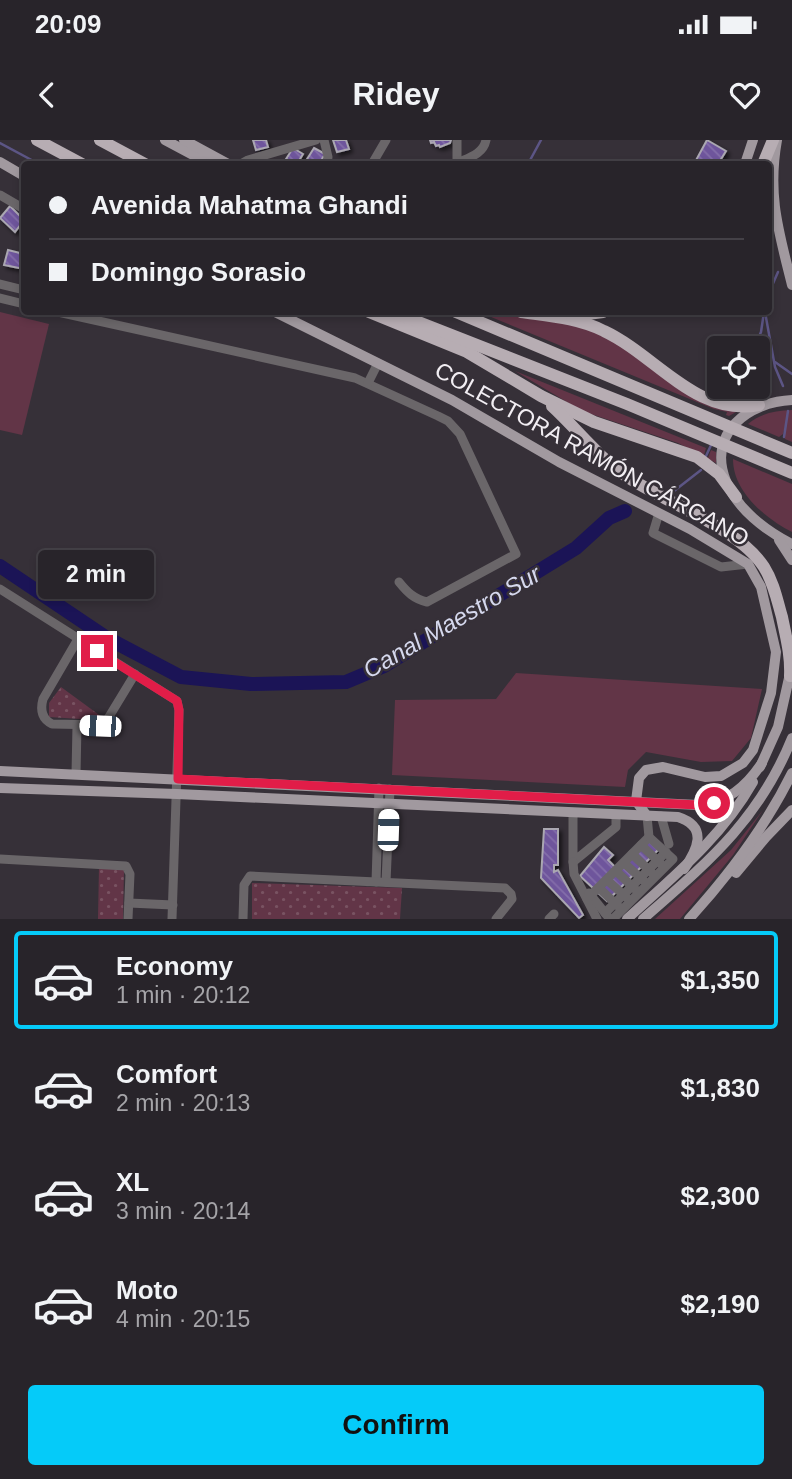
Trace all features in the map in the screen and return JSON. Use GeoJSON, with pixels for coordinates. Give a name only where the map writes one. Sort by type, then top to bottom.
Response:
{"type":"FeatureCollection","features":[{"type":"Feature","properties":{"kind":"highway"},"geometry":{"type":"LineString","coordinates":[[37,140],[76,161]]}},
{"type":"Feature","properties":{"kind":"highway"},"geometry":{"type":"LineString","coordinates":[[100,140],[139,161]]}},
{"type":"Feature","properties":{"kind":"highway"},"geometry":{"type":"LineString","coordinates":[[764,161],[775,140]]}},
{"type":"Feature","properties":{"kind":"highway"},"geometry":{"type":"LineString","coordinates":[[376,315],[467,352],[541,396],[594,422],[697,457],[719,474],[736,497]]}},
{"type":"Feature","properties":{"kind":"highway"},"geometry":{"type":"LineString","coordinates":[[401,315],[792,473]]}},
{"type":"Feature","properties":{"kind":"highway"},"geometry":{"type":"LineString","coordinates":[[463,315],[792,453]]}},
{"type":"Feature","properties":{"kind":"highway"},"geometry":{"type":"LineString","coordinates":[[546,315],[579,321],[608,332],[711,402],[735,408],[759,405]]}},
{"type":"Feature","properties":{"kind":"highway"},"geometry":{"type":"LineString","coordinates":[[554,316],[566,315]]}},
{"type":"Feature","properties":{"kind":"highway"},"geometry":{"type":"LineString","coordinates":[[541,396],[615,468],[734,537],[757,558],[774,587],[790,653],[790,676]]}},
{"type":"Feature","properties":{"kind":"main road"},"geometry":{"type":"LineString","coordinates":[[166,140],[204,161]]}},
{"type":"Feature","properties":{"kind":"main road"},"geometry":{"type":"LineString","coordinates":[[184,140],[222,161]]}},
{"type":"Feature","properties":{"kind":"main road"},"geometry":{"type":"LineString","coordinates":[[746,161],[753,140]]}},
{"type":"Feature","properties":{"kind":"main road"},"geometry":{"type":"LineString","coordinates":[[775,140],[774,208],[792,285]]}},
{"type":"Feature","properties":{"kind":"main road"},"geometry":{"type":"LineString","coordinates":[[0,162],[21,174]]}},
{"type":"Feature","properties":{"kind":"main road","name":"COLECTORA RAMÓN CÁRCANO"},"geometry":{"type":"LineString","coordinates":[[281,315],[488,419],[597,483],[724,547],[748,564],[761,587],[776,652],[773,685],[753,750],[743,763],[721,776],[705,777],[663,767],[651,767],[639,778],[636,801]]}},
{"type":"Feature","properties":{"kind":"main road"},"geometry":{"type":"LineString","coordinates":[[776,402],[792,394]]}},
{"type":"Feature","properties":{"kind":"main road"},"geometry":{"type":"LineString","coordinates":[[792,400],[759,405],[748,412],[733,425],[723,449],[724,473],[736,497],[781,542],[792,560]]}},
{"type":"Feature","properties":{"kind":"main road"},"geometry":{"type":"LineString","coordinates":[[764,526],[792,544]]}},
{"type":"Feature","properties":{"kind":"main road"},"geometry":{"type":"LineString","coordinates":[[628,908],[639,893],[661,889],[684,869],[737,807],[762,763],[778,727],[792,660]]}},
{"type":"Feature","properties":{"kind":"main road"},"geometry":{"type":"LineString","coordinates":[[628,908],[709,861],[747,820],[773,780],[792,738]]}},
{"type":"Feature","properties":{"kind":"main road"},"geometry":{"type":"LineString","coordinates":[[0,771],[698,805],[714,803],[745,786],[762,763]]}},
{"type":"Feature","properties":{"kind":"main road"},"geometry":{"type":"LineString","coordinates":[[689,919],[743,854],[778,800],[792,772]]}},
{"type":"Feature","properties":{"kind":"main road"},"geometry":{"type":"LineString","coordinates":[[0,788],[384,803],[684,819],[697,834],[697,849],[684,869]]}},
{"type":"Feature","properties":{"kind":"main road"},"geometry":{"type":"LineString","coordinates":[[636,801],[647,816]]}},
{"type":"Feature","properties":{"kind":"main road"},"geometry":{"type":"LineString","coordinates":[[699,908],[718,896],[792,810]]}},
{"type":"Feature","properties":{"kind":"street"},"geometry":{"type":"LineString","coordinates":[[246,161],[316,140]]}},
{"type":"Feature","properties":{"kind":"street"},"geometry":{"type":"LineString","coordinates":[[324,140],[328,161]]}},
{"type":"Feature","properties":{"kind":"street"},"geometry":{"type":"LineString","coordinates":[[374,161],[386,140]]}},
{"type":"Feature","properties":{"kind":"street"},"geometry":{"type":"LineString","coordinates":[[457,140],[459,161]]}},
{"type":"Feature","properties":{"kind":"street"},"geometry":{"type":"LineString","coordinates":[[463,161],[484,148],[486,140]]}},
{"type":"Feature","properties":{"kind":"street"},"geometry":{"type":"LineString","coordinates":[[0,195],[21,207]]}},
{"type":"Feature","properties":{"kind":"street"},"geometry":{"type":"LineString","coordinates":[[0,285],[21,289]]}},
{"type":"Feature","properties":{"kind":"street"},"geometry":{"type":"LineString","coordinates":[[0,298],[21,303]]}},
{"type":"Feature","properties":{"kind":"street"},"geometry":{"type":"LineString","coordinates":[[71,315],[368,383],[438,416],[455,428],[516,554],[427,602],[408,593],[399,582]]}},
{"type":"Feature","properties":{"kind":"street"},"geometry":{"type":"LineString","coordinates":[[368,383],[378,363]]}},
{"type":"Feature","properties":{"kind":"street"},"geometry":{"type":"LineString","coordinates":[[659,513],[653,533],[721,567],[748,564]]}},
{"type":"Feature","properties":{"kind":"street"},"geometry":{"type":"LineString","coordinates":[[0,589],[177,701],[178,779],[172,919]]}},
{"type":"Feature","properties":{"kind":"street"},"geometry":{"type":"LineString","coordinates":[[78,639],[43,699],[44,718],[52,724],[100,726],[107,723],[135,674]]}},
{"type":"Feature","properties":{"kind":"street"},"geometry":{"type":"LineString","coordinates":[[76,774],[77,725]]}},
{"type":"Feature","properties":{"kind":"street"},"geometry":{"type":"LineString","coordinates":[[381,882],[385,788]]}},
{"type":"Feature","properties":{"kind":"street"},"geometry":{"type":"LineString","coordinates":[[573,813],[574,874],[606,917],[628,908],[654,873],[673,859],[662,817]]}},
{"type":"Feature","properties":{"kind":"street"},"geometry":{"type":"LineString","coordinates":[[573,862],[616,827],[616,815]]}},
{"type":"Feature","properties":{"kind":"street"},"geometry":{"type":"LineString","coordinates":[[647,816],[649,837]]}},
{"type":"Feature","properties":{"kind":"street"},"geometry":{"type":"LineString","coordinates":[[589,897],[649,837]]}},
{"type":"Feature","properties":{"kind":"street"},"geometry":{"type":"LineString","coordinates":[[649,837],[668,848]]}},
{"type":"Feature","properties":{"kind":"street"},"geometry":{"type":"LineString","coordinates":[[641,845],[661,889]]}},
{"type":"Feature","properties":{"kind":"street"},"geometry":{"type":"LineString","coordinates":[[632,854],[654,873]]}},
{"type":"Feature","properties":{"kind":"street"},"geometry":{"type":"LineString","coordinates":[[0,859],[126,866],[129,870],[128,919]]}},
{"type":"Feature","properties":{"kind":"street"},"geometry":{"type":"LineString","coordinates":[[624,863],[673,879]]}},
{"type":"Feature","properties":{"kind":"street"},"geometry":{"type":"LineString","coordinates":[[615,871],[639,893]]}},
{"type":"Feature","properties":{"kind":"street"},"geometry":{"type":"LineString","coordinates":[[243,919],[244,885],[247,878],[502,887],[508,890],[512,899],[496,919]]}},
{"type":"Feature","properties":{"kind":"street"},"geometry":{"type":"LineString","coordinates":[[607,880],[628,908]]}},
{"type":"Feature","properties":{"kind":"street"},"geometry":{"type":"LineString","coordinates":[[598,888],[628,908]]}},
{"type":"Feature","properties":{"kind":"street"},"geometry":{"type":"LineString","coordinates":[[129,903],[173,905]]}},
{"type":"Feature","properties":{"kind":"shaded area"},"geometry":{"type":"Polygon","coordinates":[[[0,312],[49,324],[22,435],[0,430],[0,312]]]}},
{"type":"Feature","properties":{"kind":"shaded area"},"geometry":{"type":"Polygon","coordinates":[[[486,315],[572,323],[603,334],[707,405],[736,412],[729,416],[726,415],[727,412],[714,409],[486,315]]]}},
{"type":"Feature","properties":{"kind":"shaded area"},"geometry":{"type":"Polygon","coordinates":[[[515,371],[706,448],[704,455],[708,458],[711,450],[716,452],[716,463],[678,443],[582,411],[515,371]]]}},
{"type":"Feature","properties":{"kind":"shaded area"},"geometry":{"type":"Polygon","coordinates":[[[792,410],[792,442],[784,436],[789,411],[783,434],[779,437],[748,424],[768,413],[792,410]]]}},
{"type":"Feature","properties":{"kind":"shaded area"},"geometry":{"type":"Polygon","coordinates":[[[733,459],[792,484],[792,532],[752,503],[738,482],[733,459]]]}},
{"type":"Feature","properties":{"kind":"shaded area"},"geometry":{"type":"Polygon","coordinates":[[[516,673],[762,689],[751,738],[732,761],[701,762],[646,752],[628,770],[625,787],[392,775],[395,700],[496,699],[516,673]]]}},
{"type":"Feature","properties":{"kind":"shaded area"},"geometry":{"type":"Polygon","coordinates":[[[61,687],[102,717],[96,720],[49,717],[49,703],[61,687]]]}},
{"type":"Feature","properties":{"kind":"shaded area"},"geometry":{"type":"Polygon","coordinates":[[[763,810],[733,855],[680,919],[655,919],[731,850],[763,810]]]}},
{"type":"Feature","properties":{"kind":"shaded area"},"geometry":{"type":"Polygon","coordinates":[[[99,867],[124,870],[123,919],[98,919],[99,867]]]}},
{"type":"Feature","properties":{"kind":"shaded area"},"geometry":{"type":"Polygon","coordinates":[[[252,883],[402,888],[400,919],[252,919],[252,883]]]}},
{"type":"Feature","properties":{"kind":"building"},"geometry":{"type":"Polygon","coordinates":[[[253,140],[266,140],[268,147],[256,150],[253,140]]]}},
{"type":"Feature","properties":{"kind":"building"},"geometry":{"type":"Polygon","coordinates":[[[333,140],[346,140],[349,149],[337,152],[333,140]]]}},
{"type":"Feature","properties":{"kind":"building"},"geometry":{"type":"Polygon","coordinates":[[[430,140],[451,140],[440,147],[430,140]]]}},
{"type":"Feature","properties":{"kind":"building"},"geometry":{"type":"Polygon","coordinates":[[[707,140],[726,151],[720,161],[696,161],[707,140]]]}},
{"type":"Feature","properties":{"kind":"building"},"geometry":{"type":"Polygon","coordinates":[[[293,148],[303,154],[299,161],[286,159],[293,148]]]}},
{"type":"Feature","properties":{"kind":"building"},"geometry":{"type":"Polygon","coordinates":[[[314,148],[325,154],[321,161],[306,161],[314,148]]]}},
{"type":"Feature","properties":{"kind":"building"},"geometry":{"type":"Polygon","coordinates":[[[10,206],[21,217],[21,224],[15,232],[0,218],[10,206]]]}},
{"type":"Feature","properties":{"kind":"building"},"geometry":{"type":"Polygon","coordinates":[[[8,250],[21,253],[21,268],[4,265],[8,250]]]}},
{"type":"Feature","properties":{"kind":"building"},"geometry":{"type":"Polygon","coordinates":[[[544,829],[558,829],[558,865],[554,865],[554,872],[558,870],[583,915],[579,918],[541,878],[544,829]]]}},
{"type":"Feature","properties":{"kind":"building"},"geometry":{"type":"Polygon","coordinates":[[[649,838],[660,848],[607,901],[580,876],[604,847],[613,855],[608,860],[618,870],[649,838]]]}},
{"type":"Feature","properties":{"kind":"waterway"},"geometry":{"type":"LineString","coordinates":[[530,161],[541,140]]}},
{"type":"Feature","properties":{"kind":"waterway"},"geometry":{"type":"LineString","coordinates":[[0,143],[33,161]]}},
{"type":"Feature","properties":{"kind":"waterway"},"geometry":{"type":"LineString","coordinates":[[772,286],[778,272]]}},
{"type":"Feature","properties":{"kind":"waterway","name":"Canal Maestro Sur"},"geometry":{"type":"LineString","coordinates":[[759,336],[764,315]]}},
{"type":"Feature","properties":{"kind":"waterway"},"geometry":{"type":"LineString","coordinates":[[766,315],[775,367],[783,386]]}},
{"type":"Feature","properties":{"kind":"waterway"},"geometry":{"type":"LineString","coordinates":[[775,362],[792,374]]}},
{"type":"Feature","properties":{"kind":"waterway"},"geometry":{"type":"LineString","coordinates":[[784,437],[788,411]]}},
{"type":"Feature","properties":{"kind":"waterway","name":"Canal Maestro Sur"},"geometry":{"type":"LineString","coordinates":[[706,456],[712,443]]}},
{"type":"Feature","properties":{"kind":"waterway","name":"Canal Maestro Sur"},"geometry":{"type":"LineString","coordinates":[[674,491],[701,470]]}},
{"type":"Feature","properties":{"kind":"waterway","name":"Canal Maestro Sur"},"geometry":{"type":"LineString","coordinates":[[0,566],[107,638],[181,677],[251,684],[346,682],[384,666],[576,548],[609,518],[625,511]]}},
{"type":"Feature","properties":{"kind":"route"},"geometry":{"type":"LineString","coordinates":[[97,651],[177,701],[178,779],[698,805],[714,803]]}}]}
